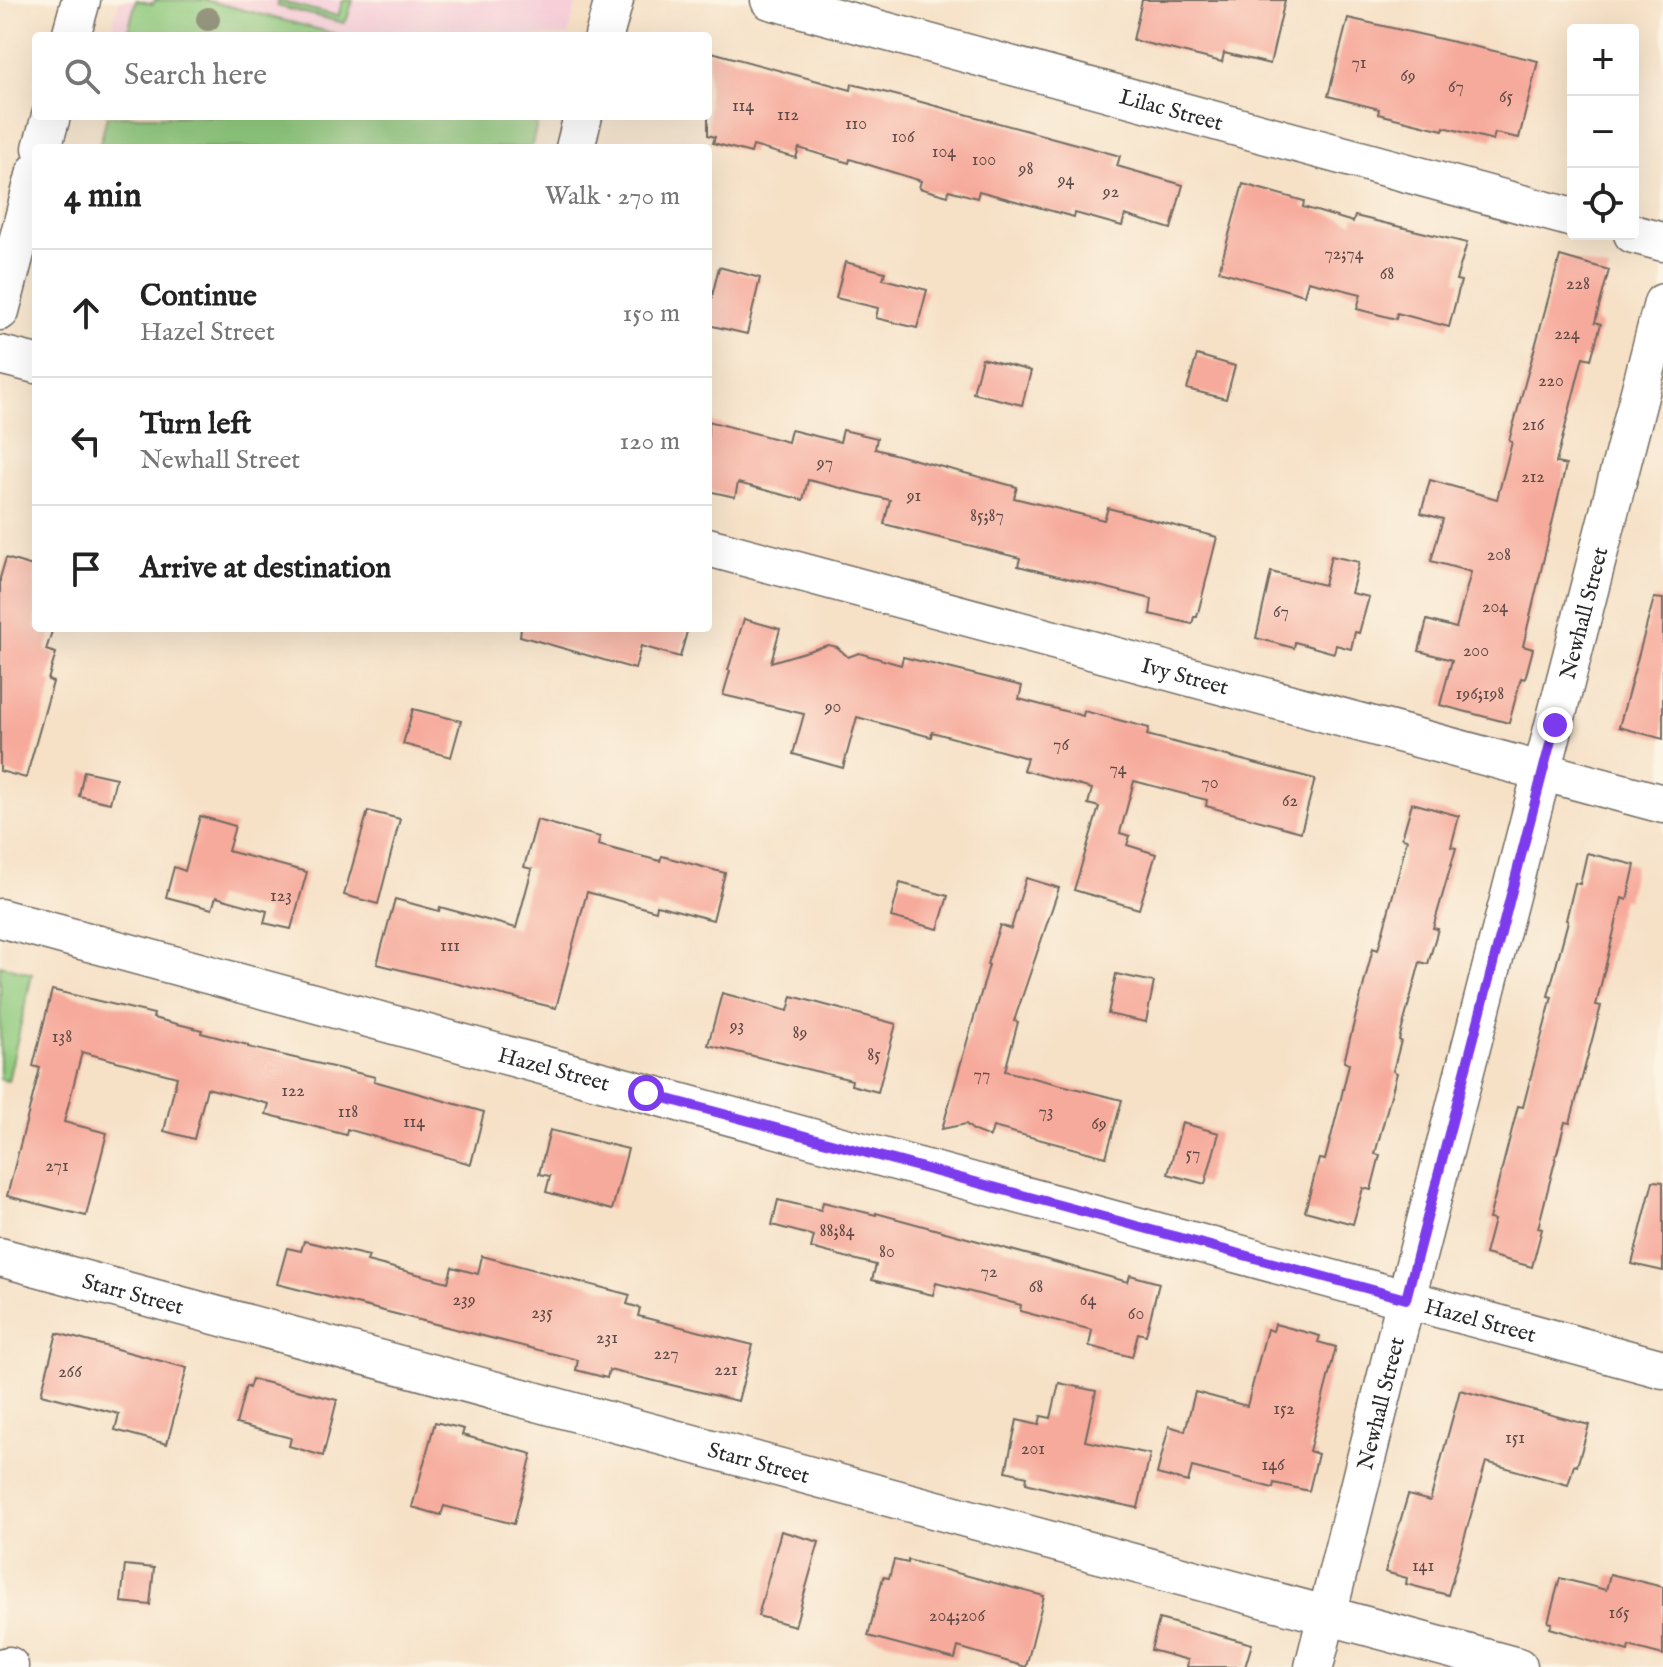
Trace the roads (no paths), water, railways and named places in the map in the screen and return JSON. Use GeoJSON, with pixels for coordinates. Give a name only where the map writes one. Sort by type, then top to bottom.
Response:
{"type":"FeatureCollection","features":[{"type":"Feature","properties":{"kind":"street"},"geometry":{"type":"LineString","coordinates":[[72,32],[81,0]]}},
{"type":"Feature","properties":{"kind":"street"},"geometry":{"type":"LineString","coordinates":[[605,32],[614,0]]}},
{"type":"Feature","properties":{"kind":"street","name":"Lilac Street"},"geometry":{"type":"LineString","coordinates":[[770,0],[1567,216]]}},
{"type":"Feature","properties":{"kind":"street"},"geometry":{"type":"LineString","coordinates":[[43,144],[50,120]]}},
{"type":"Feature","properties":{"kind":"street"},"geometry":{"type":"LineString","coordinates":[[576,144],[582,120]]}},
{"type":"Feature","properties":{"kind":"street"},"geometry":{"type":"LineString","coordinates":[[0,311],[32,187]]}},
{"type":"Feature","properties":{"kind":"street"},"geometry":{"type":"LineString","coordinates":[[1639,236],[1663,242]]}},
{"type":"Feature","properties":{"kind":"street","name":"Newhall Street"},"geometry":{"type":"LineString","coordinates":[[1314,1667],[1663,303]]}},
{"type":"Feature","properties":{"kind":"street"},"geometry":{"type":"LineString","coordinates":[[0,355],[32,363]]}},
{"type":"Feature","properties":{"kind":"street","name":"Ivy Street"},"geometry":{"type":"LineString","coordinates":[[712,548],[1663,804]]}},
{"type":"Feature","properties":{"kind":"street","name":"Hazel Street"},"geometry":{"type":"LineString","coordinates":[[0,918],[1663,1369]]}},
{"type":"Feature","properties":{"kind":"street","name":"Starr Street"},"geometry":{"type":"LineString","coordinates":[[0,1257],[1518,1667]]}}]}
